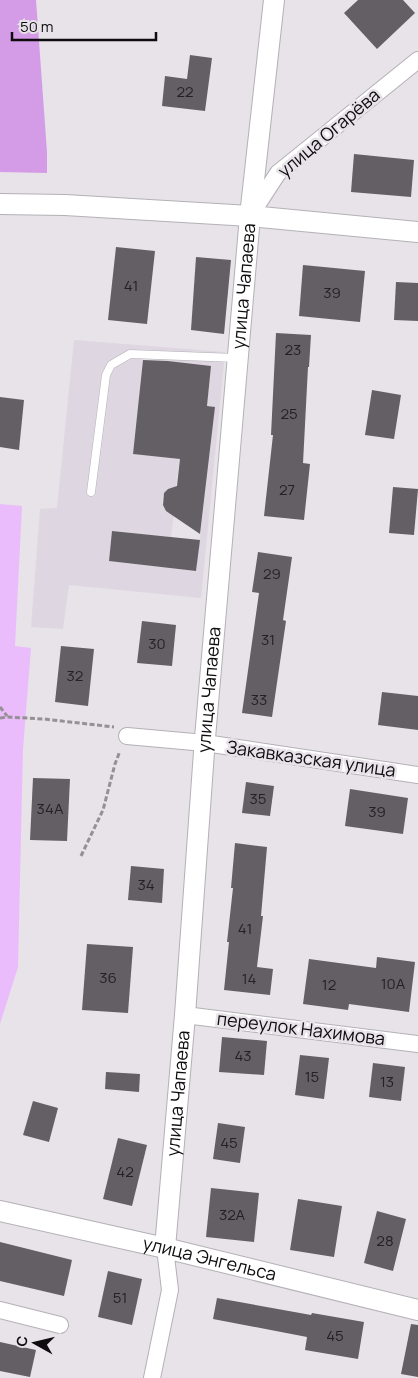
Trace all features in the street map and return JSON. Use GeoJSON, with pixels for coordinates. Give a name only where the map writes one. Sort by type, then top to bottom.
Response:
{"type":"FeatureCollection","features":[{"type":"Feature","properties":{"kind":"street","name":"улица Чапаева"},"geometry":{"type":"LineString","coordinates":[[152,1378],[170,1290],[165,1248],[185,1015],[205,743],[250,216],[274,0]]}},
{"type":"Feature","properties":{"kind":"street","name":"улица Огарёва"},"geometry":{"type":"LineString","coordinates":[[250,216],[278,173],[418,60]]}},
{"type":"Feature","properties":{"kind":"street"},"geometry":{"type":"LineString","coordinates":[[0,204],[65,205],[250,216],[418,232]]}},
{"type":"Feature","properties":{"kind":"street","name":"Закавказская улица"},"geometry":{"type":"LineString","coordinates":[[127,736],[205,743],[418,774]]}},
{"type":"Feature","properties":{"kind":"street","name":"переулок Нахимова"},"geometry":{"type":"LineString","coordinates":[[185,1015],[418,1044]]}},
{"type":"Feature","properties":{"kind":"street","name":"улица Энгельса"},"geometry":{"type":"LineString","coordinates":[[0,1211],[165,1248],[418,1310]]}},
{"type":"Feature","properties":{"kind":"street"},"geometry":{"type":"LineString","coordinates":[[0,1310],[60,1324]]}},
{"type":"Feature","properties":{"kind":"lane"},"geometry":{"type":"LineString","coordinates":[[91,492],[106,375],[111,365],[130,354],[238,358]]}},
{"type":"Feature","properties":{"kind":"path"},"geometry":{"type":"LineString","coordinates":[[0,707],[8,717]]}},
{"type":"Feature","properties":{"kind":"path"},"geometry":{"type":"LineString","coordinates":[[0,718],[44,719],[128,729],[115,764],[103,810],[81,856]]}},
{"type":"Feature","properties":{"kind":"shaded area"},"geometry":{"type":"Polygon","coordinates":[[[0,0],[36,0],[47,173],[0,172],[0,0]]]}},
{"type":"Feature","properties":{"kind":"shaded area"},"geometry":{"type":"Polygon","coordinates":[[[74,340],[225,352],[201,598],[69,585],[63,629],[31,627],[40,509],[57,508],[74,340]],[[143,358],[139,399],[186,405],[136,427],[133,453],[180,459],[176,488],[168,489],[164,493],[162,502],[166,511],[174,513],[171,537],[112,531],[109,561],[196,571],[215,407],[207,406],[211,366],[143,358]]]}},
{"type":"Feature","properties":{"kind":"shaded area"},"geometry":{"type":"Polygon","coordinates":[[[0,504],[22,506],[15,646],[31,648],[23,749],[18,967],[0,1024],[0,504]]]}},
{"type":"Feature","properties":{"kind":"building"},"geometry":{"type":"Polygon","coordinates":[[[358,0],[403,0],[415,13],[377,49],[344,13],[358,0]]]}},
{"type":"Feature","properties":{"kind":"building"},"geometry":{"type":"Polygon","coordinates":[[[190,55],[212,58],[205,111],[162,106],[165,76],[187,79],[190,55]]]}},
{"type":"Feature","properties":{"kind":"building"},"geometry":{"type":"Polygon","coordinates":[[[354,154],[414,160],[411,197],[351,192],[354,154]]]}},
{"type":"Feature","properties":{"kind":"building"},"geometry":{"type":"Polygon","coordinates":[[[116,247],[155,251],[147,324],[108,320],[116,247]]]}},
{"type":"Feature","properties":{"kind":"building"},"geometry":{"type":"Polygon","coordinates":[[[196,257],[231,260],[224,334],[191,330],[196,257]]]}},
{"type":"Feature","properties":{"kind":"building"},"geometry":{"type":"Polygon","coordinates":[[[303,265],[365,271],[360,322],[299,316],[303,265]]]}},
{"type":"Feature","properties":{"kind":"building"},"geometry":{"type":"Polygon","coordinates":[[[396,282],[418,283],[418,321],[394,320],[396,282]]]}},
{"type":"Feature","properties":{"kind":"building"},"geometry":{"type":"Polygon","coordinates":[[[276,333],[311,335],[303,463],[310,464],[304,520],[264,516],[273,435],[271,435],[276,333]]]}},
{"type":"Feature","properties":{"kind":"building"},"geometry":{"type":"Polygon","coordinates":[[[143,360],[211,366],[207,406],[215,407],[200,534],[166,511],[163,505],[164,493],[168,489],[177,486],[180,459],[133,454],[143,360]]]}},
{"type":"Feature","properties":{"kind":"building"},"geometry":{"type":"Polygon","coordinates":[[[372,390],[401,395],[394,439],[365,435],[372,390]]]}},
{"type":"Feature","properties":{"kind":"building"},"geometry":{"type":"Polygon","coordinates":[[[0,397],[24,400],[19,450],[0,447],[0,397]]]}},
{"type":"Feature","properties":{"kind":"building"},"geometry":{"type":"Polygon","coordinates":[[[393,487],[418,489],[414,535],[389,533],[393,487]]]}},
{"type":"Feature","properties":{"kind":"building"},"geometry":{"type":"Polygon","coordinates":[[[112,531],[200,540],[196,571],[109,561],[112,531]]]}},
{"type":"Feature","properties":{"kind":"building"},"geometry":{"type":"Polygon","coordinates":[[[258,552],[292,557],[283,620],[286,621],[272,717],[242,713],[259,593],[252,592],[258,552]]]}},
{"type":"Feature","properties":{"kind":"building"},"geometry":{"type":"Polygon","coordinates":[[[142,621],[176,625],[172,666],[137,663],[142,621]]]}},
{"type":"Feature","properties":{"kind":"building"},"geometry":{"type":"Polygon","coordinates":[[[61,646],[94,649],[88,706],[55,702],[61,646]]]}},
{"type":"Feature","properties":{"kind":"building"},"geometry":{"type":"Polygon","coordinates":[[[382,692],[418,696],[418,730],[378,725],[382,692]]]}},
{"type":"Feature","properties":{"kind":"building"},"geometry":{"type":"Polygon","coordinates":[[[33,778],[70,779],[67,841],[30,840],[33,778]]]}},
{"type":"Feature","properties":{"kind":"building"},"geometry":{"type":"Polygon","coordinates":[[[246,782],[274,786],[270,816],[242,813],[246,782]]]}},
{"type":"Feature","properties":{"kind":"building"},"geometry":{"type":"Polygon","coordinates":[[[350,789],[408,798],[403,834],[345,826],[350,789]]]}},
{"type":"Feature","properties":{"kind":"building"},"geometry":{"type":"Polygon","coordinates":[[[235,843],[267,847],[261,916],[263,916],[257,967],[273,969],[270,995],[224,990],[235,843]]]}},
{"type":"Feature","properties":{"kind":"building"},"geometry":{"type":"Polygon","coordinates":[[[131,866],[164,869],[162,903],[128,900],[131,866]]]}},
{"type":"Feature","properties":{"kind":"building"},"geometry":{"type":"Polygon","coordinates":[[[87,944],[133,947],[128,1013],[82,1010],[87,944]]]}},
{"type":"Feature","properties":{"kind":"building"},"geometry":{"type":"Polygon","coordinates":[[[377,957],[415,962],[409,1012],[349,1004],[348,1010],[303,1004],[309,959],[376,968],[377,957]]]}},
{"type":"Feature","properties":{"kind":"building"},"geometry":{"type":"Polygon","coordinates":[[[222,1037],[267,1041],[264,1075],[219,1072],[222,1037]]]}},
{"type":"Feature","properties":{"kind":"building"},"geometry":{"type":"Polygon","coordinates":[[[300,1055],[329,1058],[324,1099],[295,1095],[300,1055]]]}},
{"type":"Feature","properties":{"kind":"building"},"geometry":{"type":"Polygon","coordinates":[[[373,1063],[405,1067],[401,1101],[369,1097],[373,1063]]]}},
{"type":"Feature","properties":{"kind":"building"},"geometry":{"type":"Polygon","coordinates":[[[106,1072],[140,1074],[139,1092],[105,1089],[106,1072]]]}},
{"type":"Feature","properties":{"kind":"building"},"geometry":{"type":"Polygon","coordinates":[[[33,1101],[58,1108],[49,1142],[23,1135],[33,1101]]]}},
{"type":"Feature","properties":{"kind":"building"},"geometry":{"type":"Polygon","coordinates":[[[218,1123],[245,1127],[240,1163],[213,1159],[218,1123]]]}},
{"type":"Feature","properties":{"kind":"building"},"geometry":{"type":"Polygon","coordinates":[[[118,1138],[147,1145],[132,1206],[103,1199],[118,1138]]]}},
{"type":"Feature","properties":{"kind":"building"},"geometry":{"type":"Polygon","coordinates":[[[211,1188],[259,1193],[254,1242],[206,1237],[211,1188]]]}},
{"type":"Feature","properties":{"kind":"building"},"geometry":{"type":"Polygon","coordinates":[[[298,1199],[342,1206],[334,1257],[290,1250],[298,1199]]]}},
{"type":"Feature","properties":{"kind":"building"},"geometry":{"type":"Polygon","coordinates":[[[377,1211],[406,1219],[393,1271],[364,1263],[377,1211]]]}},
{"type":"Feature","properties":{"kind":"building"},"geometry":{"type":"Polygon","coordinates":[[[0,1242],[72,1260],[64,1296],[0,1281],[0,1242]]]}},
{"type":"Feature","properties":{"kind":"building"},"geometry":{"type":"Polygon","coordinates":[[[108,1271],[142,1279],[132,1325],[98,1317],[108,1271]]]}},
{"type":"Feature","properties":{"kind":"building"},"geometry":{"type":"Polygon","coordinates":[[[217,1298],[311,1315],[312,1313],[364,1322],[358,1359],[305,1350],[307,1337],[213,1319],[217,1298]]]}},
{"type":"Feature","properties":{"kind":"building"},"geometry":{"type":"Polygon","coordinates":[[[411,1324],[418,1325],[418,1377],[401,1374],[411,1324]]]}},
{"type":"Feature","properties":{"kind":"building"},"geometry":{"type":"Polygon","coordinates":[[[0,1342],[36,1350],[30,1377],[0,1371],[0,1342]]]}}]}
